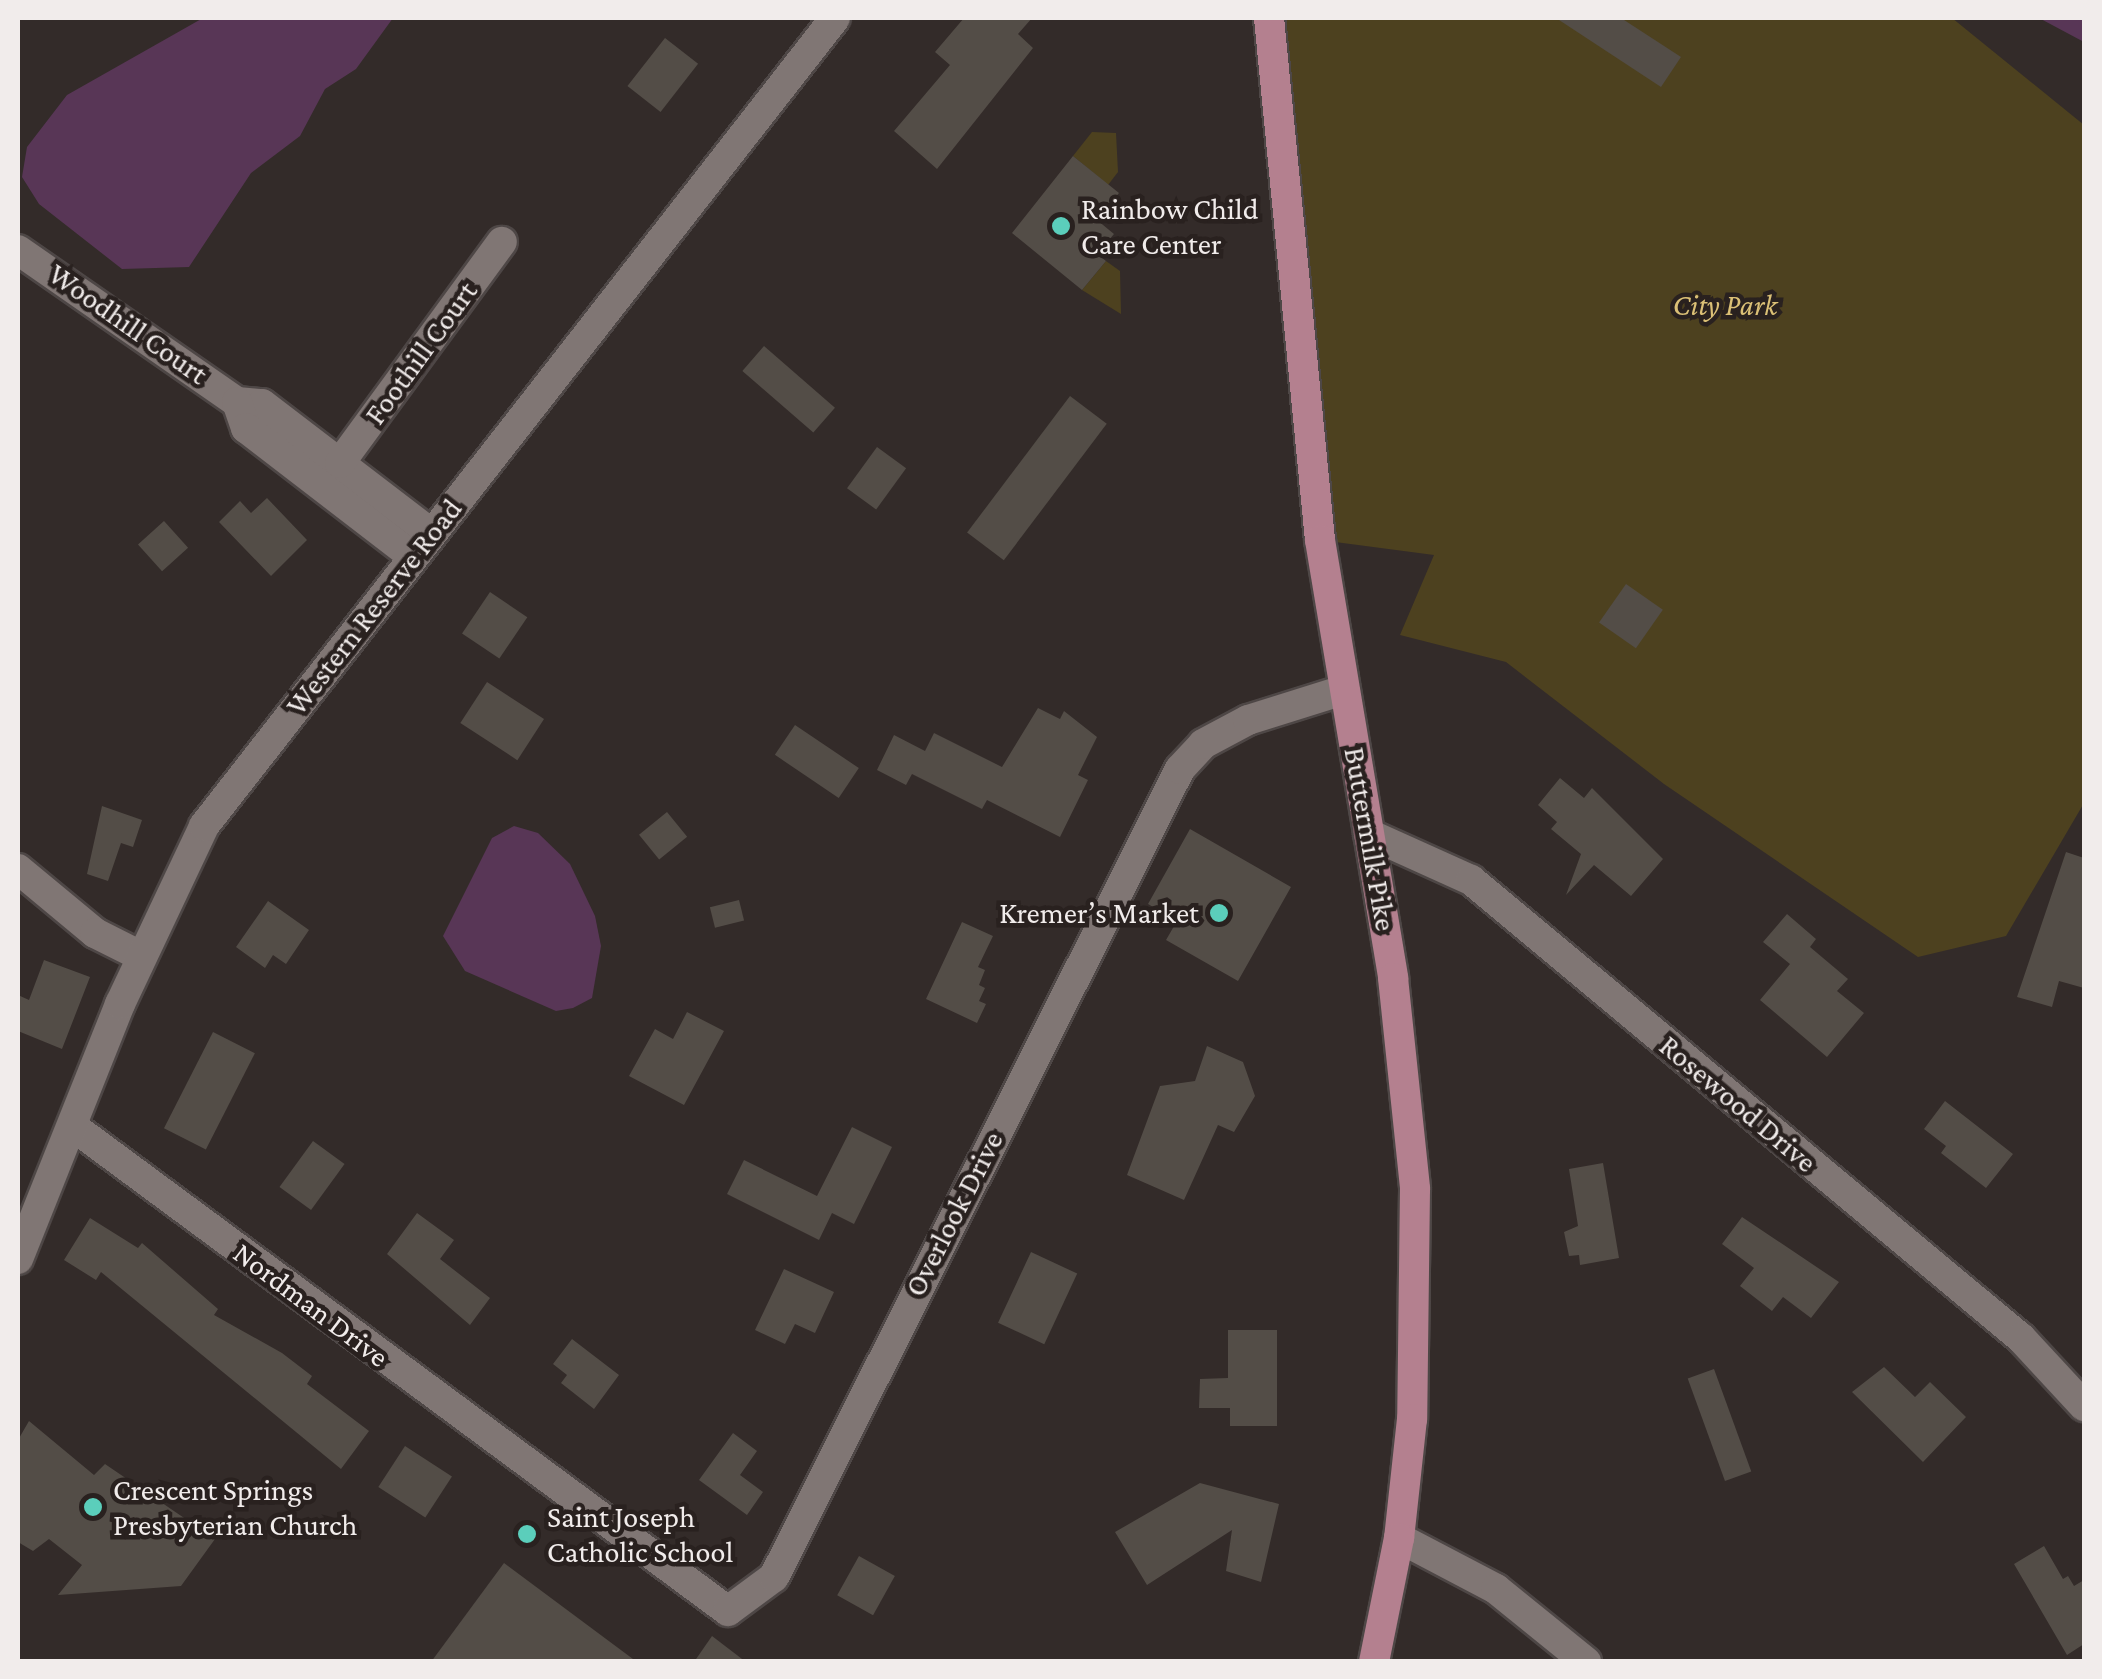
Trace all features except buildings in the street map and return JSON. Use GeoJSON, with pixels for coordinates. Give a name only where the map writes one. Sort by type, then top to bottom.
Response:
{"type":"FeatureCollection","features":[{"type":"Feature","properties":{"kind":"main road","name":"Buttermilk Pike"},"geometry":{"type":"LineString","coordinates":[[1269,18],[1320,540],[1404,1060],[1415,1189],[1417,1320],[1399,1538],[1374,1662]]}},
{"type":"Feature","properties":{"kind":"street","name":"Western Reserve Road"},"geometry":{"type":"LineString","coordinates":[[18,1258],[141,956],[204,826],[835,18]]}},
{"type":"Feature","properties":{"kind":"street","name":"Foothill Court"},"geometry":{"type":"LineString","coordinates":[[340,464],[502,242]]}},
{"type":"Feature","properties":{"kind":"street","name":"Woodhill Court"},"geometry":{"type":"LineString","coordinates":[[18,250],[237,402],[262,404],[340,464],[421,544]]}},
{"type":"Feature","properties":{"kind":"street","name":"Woodhill Court"},"geometry":{"type":"LineString","coordinates":[[237,402],[246,428],[421,544]]}},
{"type":"Feature","properties":{"kind":"street","name":"Overlook Drive"},"geometry":{"type":"LineString","coordinates":[[547,1482],[728,1611],[766,1589],[1180,768],[1203,744],[1248,720],[1344,690]]}},
{"type":"Feature","properties":{"kind":"street","name":"Rosewood Drive"},"geometry":{"type":"LineString","coordinates":[[1369,834],[1471,880],[2022,1338],[2084,1406]]}},
{"type":"Feature","properties":{"kind":"street"},"geometry":{"type":"LineString","coordinates":[[18,869],[95,933],[141,956]]}},
{"type":"Feature","properties":{"kind":"street","name":"Nordman Drive"},"geometry":{"type":"LineString","coordinates":[[74,1128],[547,1482]]}},
{"type":"Feature","properties":{"kind":"street"},"geometry":{"type":"LineString","coordinates":[[1399,1538],[1496,1589],[1586,1662]]}},
{"type":"Feature","properties":{"kind":"green space","name":"City Park"},"geometry":{"type":"Polygon","coordinates":[[[1269,18],[1952,18],[2084,125],[2084,803],[2006,936],[1918,957],[1664,784],[1506,662],[1400,635],[1434,555],[1320,540],[1269,18]]]}},
{"type":"Feature","properties":{"kind":"green space"},"geometry":{"type":"Polygon","coordinates":[[[1092,132],[1116,133],[1118,172],[1108,185],[1073,156],[1092,132]]]}},
{"type":"Feature","properties":{"kind":"green space"},"geometry":{"type":"Polygon","coordinates":[[[1106,261],[1120,271],[1121,314],[1082,290],[1106,261]]]}},
{"type":"Feature","properties":{"kind":"shaded area"},"geometry":{"type":"Polygon","coordinates":[[[203,18],[393,18],[356,69],[325,89],[300,136],[251,173],[189,267],[122,269],[39,204],[22,177],[27,147],[67,95],[203,18]]]}},
{"type":"Feature","properties":{"kind":"shaded area"},"geometry":{"type":"Polygon","coordinates":[[[2039,18],[2084,18],[2084,42],[2039,18]]]}},
{"type":"Feature","properties":{"kind":"shaded area"},"geometry":{"type":"Polygon","coordinates":[[[514,826],[538,833],[570,864],[595,916],[601,946],[592,998],[573,1008],[556,1011],[465,971],[443,936],[492,838],[514,826]]]}},
{"type":"Feature","properties":{"kind":"place","name":"Rainbow Child Care Center"},"geometry":{"type":"Point","coordinates":[1061,226]}},
{"type":"Feature","properties":{"kind":"place","name":"Kremer’s Market"},"geometry":{"type":"Point","coordinates":[1219,913]}},
{"type":"Feature","properties":{"kind":"place","name":"Crescent Springs Presbyterian Church"},"geometry":{"type":"Point","coordinates":[93,1507]}},
{"type":"Feature","properties":{"kind":"place","name":"Saint Joseph Catholic School"},"geometry":{"type":"Point","coordinates":[527,1534]}}]}
